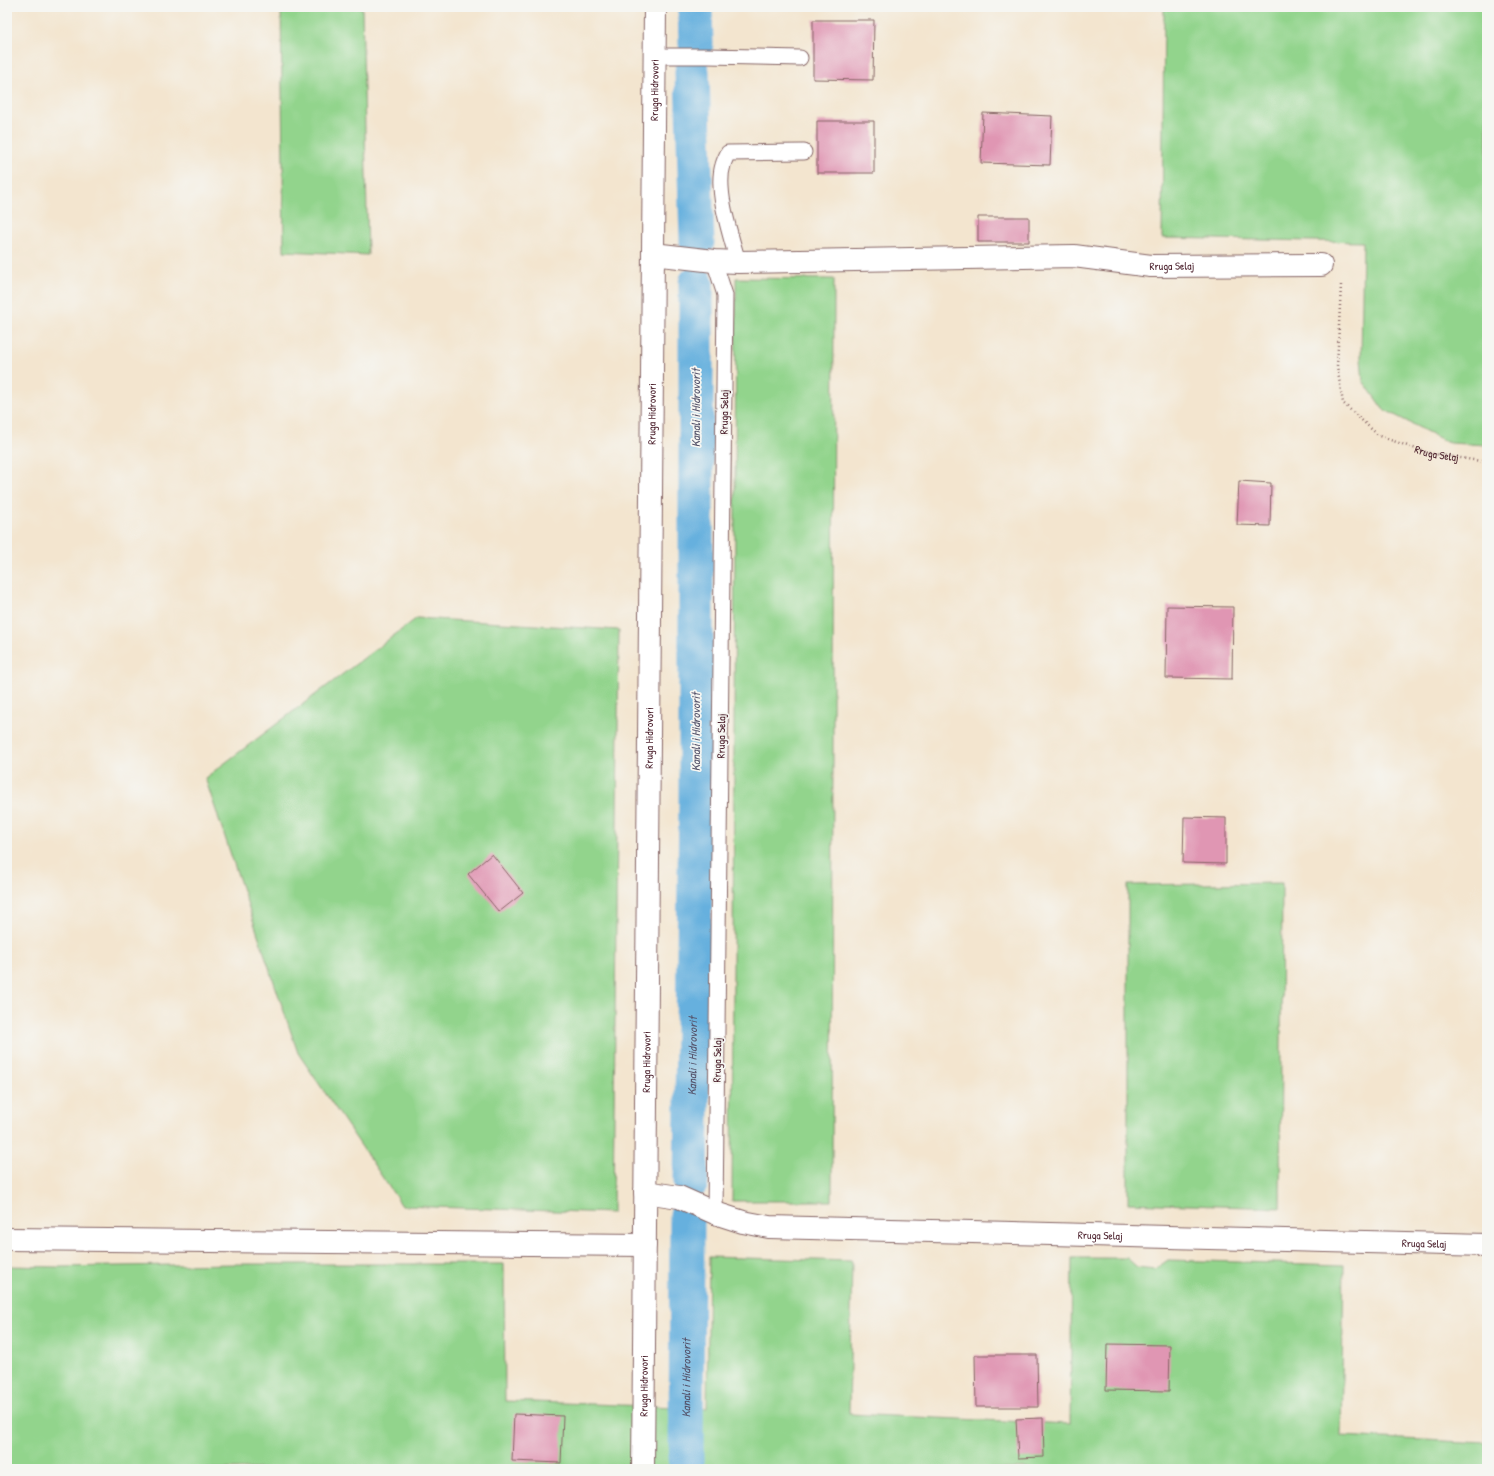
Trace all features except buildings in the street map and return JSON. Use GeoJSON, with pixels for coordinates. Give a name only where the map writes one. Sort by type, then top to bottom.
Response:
{"type":"FeatureCollection","features":[{"type":"Feature","properties":{"kind":"street","name":"Rruga Hidrovori"},"geometry":{"type":"LineString","coordinates":[[643,1469],[655,7]]}},
{"type":"Feature","properties":{"kind":"street","name":"Rruga Selaj"},"geometry":{"type":"LineString","coordinates":[[653,254],[714,261],[738,262],[1074,256],[1151,266],[1321,265]]}},
{"type":"Feature","properties":{"kind":"street","name":"Rruga Selaj"},"geometry":{"type":"LineString","coordinates":[[645,1192],[679,1198],[743,1222],[769,1227],[1487,1245]]}},
{"type":"Feature","properties":{"kind":"street"},"geometry":{"type":"LineString","coordinates":[[7,1239],[645,1245]]}},
{"type":"Feature","properties":{"kind":"lane"},"geometry":{"type":"LineString","coordinates":[[655,56],[800,58]]}},
{"type":"Feature","properties":{"kind":"lane"},"geometry":{"type":"LineString","coordinates":[[738,262],[724,214],[721,186],[722,165],[728,154],[804,152]]}},
{"type":"Feature","properties":{"kind":"lane","name":"Rruga Selaj"},"geometry":{"type":"LineString","coordinates":[[714,261],[725,295],[716,1213]]}},
{"type":"Feature","properties":{"kind":"path","name":"Rruga Selaj"},"geometry":{"type":"LineString","coordinates":[[1321,265],[1342,281],[1337,366],[1343,403],[1379,436],[1428,454],[1487,462]]}},
{"type":"Feature","properties":{"kind":"green space"},"geometry":{"type":"Polygon","coordinates":[[[281,7],[362,7],[368,255],[284,251],[281,7]]]}},
{"type":"Feature","properties":{"kind":"green space"},"geometry":{"type":"Polygon","coordinates":[[[1164,7],[1487,7],[1487,445],[1449,443],[1383,409],[1363,381],[1361,359],[1363,242],[1162,238],[1164,7]]]}},
{"type":"Feature","properties":{"kind":"green space"},"geometry":{"type":"Polygon","coordinates":[[[736,278],[834,279],[832,1201],[732,1201],[736,278]]]}},
{"type":"Feature","properties":{"kind":"green space"},"geometry":{"type":"Polygon","coordinates":[[[417,618],[619,630],[613,1213],[402,1206],[298,1053],[205,778],[417,618]]]}},
{"type":"Feature","properties":{"kind":"green space"},"geometry":{"type":"Polygon","coordinates":[[[1282,883],[1280,1208],[1128,1203],[1128,885],[1282,883]]]}},
{"type":"Feature","properties":{"kind":"green space"},"geometry":{"type":"Polygon","coordinates":[[[709,1257],[852,1261],[849,1414],[1070,1424],[1072,1258],[1127,1258],[1137,1267],[1155,1269],[1168,1260],[1344,1265],[1341,1436],[1486,1443],[1487,1310],[1487,1469],[7,1469],[7,1266],[59,1267],[232,1264],[504,1264],[505,1401],[707,1408],[709,1257]]]}},
{"type":"Feature","properties":{"kind":"waterway","name":"Kanali i Hidrovorit"},"geometry":{"type":"LineString","coordinates":[[695,7],[696,44]]}},
{"type":"Feature","properties":{"kind":"waterway","name":"Kanali i Hidrovorit"},"geometry":{"type":"LineString","coordinates":[[692,72],[697,242]]}},
{"type":"Feature","properties":{"kind":"waterway","name":"Kanali i Hidrovorit"},"geometry":{"type":"LineString","coordinates":[[691,1182],[696,800],[696,283]]}},
{"type":"Feature","properties":{"kind":"waterway","name":"Kanali i Hidrovorit"},"geometry":{"type":"LineString","coordinates":[[686,1469],[687,1215]]}}]}
